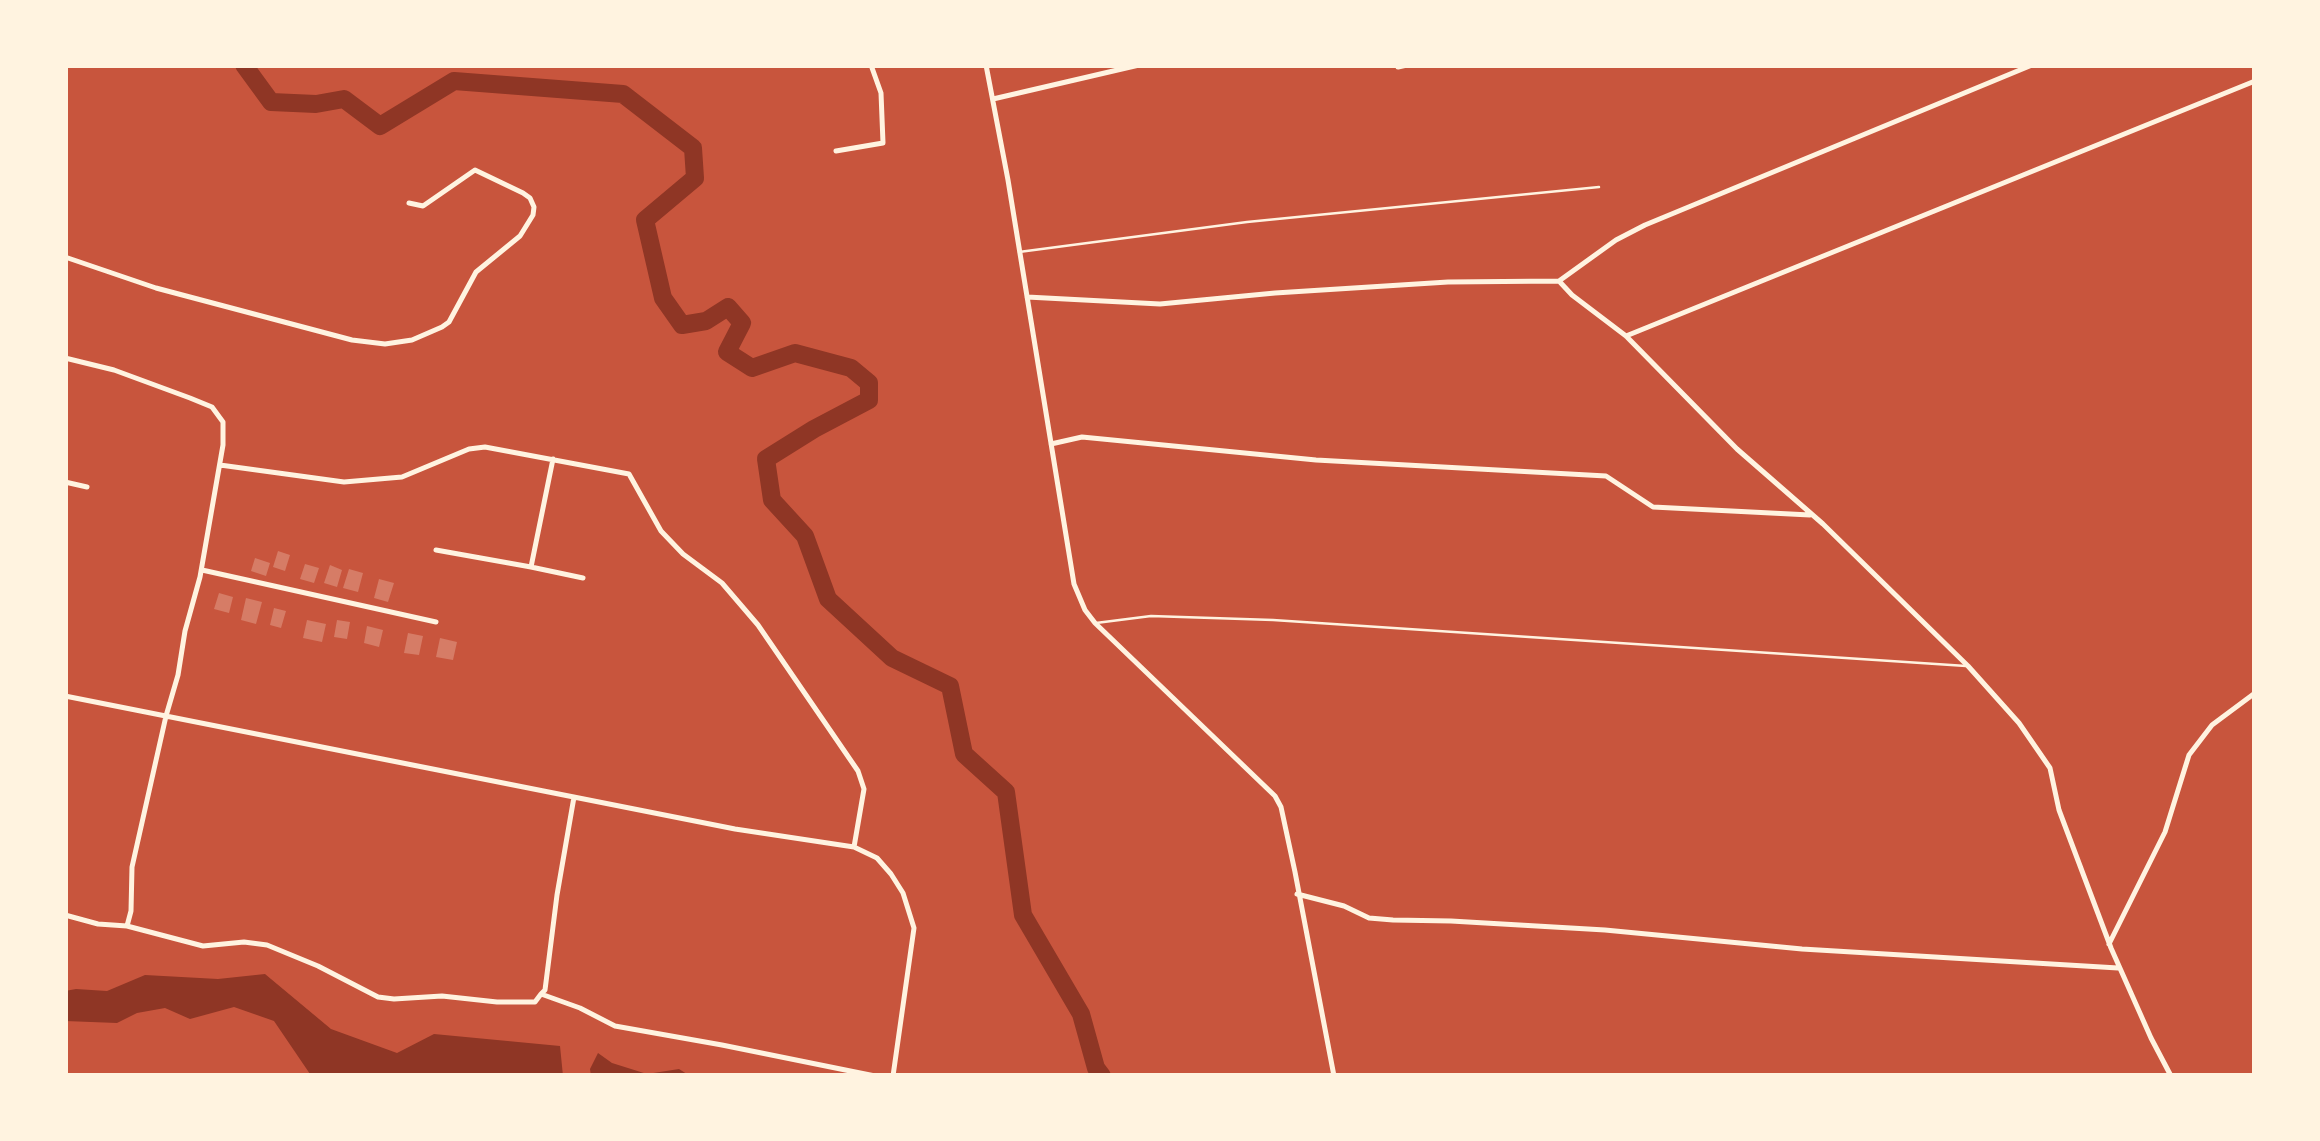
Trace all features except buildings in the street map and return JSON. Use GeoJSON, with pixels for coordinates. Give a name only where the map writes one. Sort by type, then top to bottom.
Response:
{"type":"FeatureCollection","features":[{"type":"Feature","properties":{"kind":"street"},"geometry":{"type":"LineString","coordinates":[[836,151],[883,143],[881,93],[870,65]]}},
{"type":"Feature","properties":{"kind":"street"},"geometry":{"type":"LineString","coordinates":[[986,65],[1074,584],[1095,623],[1275,796],[1281,807],[1334,1076]]}},
{"type":"Feature","properties":{"kind":"street"},"geometry":{"type":"LineString","coordinates":[[993,99],[1138,65]]}},
{"type":"Feature","properties":{"kind":"street"},"geometry":{"type":"LineString","coordinates":[[1398,65],[1407,65]]}},
{"type":"Feature","properties":{"kind":"street"},"geometry":{"type":"LineString","coordinates":[[1026,297],[1160,304],[1448,282],[1560,280],[1645,224],[2032,65]]}},
{"type":"Feature","properties":{"kind":"street"},"geometry":{"type":"LineString","coordinates":[[1626,336],[2255,82]]}},
{"type":"Feature","properties":{"kind":"street"},"geometry":{"type":"LineString","coordinates":[[65,256],[156,288],[352,340],[385,344],[412,340],[442,327],[456,312],[476,272],[520,236],[534,215],[534,207],[523,193],[475,170],[423,206],[409,203]]}},
{"type":"Feature","properties":{"kind":"street"},"geometry":{"type":"LineString","coordinates":[[1560,280],[1572,295],[1626,336],[1738,449],[1968,666],[2019,723],[2050,768],[2058,810],[2109,944],[2171,1076]]}},
{"type":"Feature","properties":{"kind":"street"},"geometry":{"type":"LineString","coordinates":[[65,358],[114,370],[190,398],[212,407],[224,422],[202,570],[132,867],[127,926]]}},
{"type":"Feature","properties":{"kind":"street"},"geometry":{"type":"LineString","coordinates":[[1050,444],[1082,437],[1316,460],[1606,476],[1653,507],[1810,514]]}},
{"type":"Feature","properties":{"kind":"street"},"geometry":{"type":"LineString","coordinates":[[220,465],[344,482],[402,477],[469,449],[485,447],[629,474],[661,532],[683,554],[722,582],[758,625],[858,771],[864,789],[854,847]]}},
{"type":"Feature","properties":{"kind":"street"},"geometry":{"type":"LineString","coordinates":[[531,567],[553,459]]}},
{"type":"Feature","properties":{"kind":"street"},"geometry":{"type":"LineString","coordinates":[[65,482],[87,486]]}},
{"type":"Feature","properties":{"kind":"street"},"geometry":{"type":"LineString","coordinates":[[436,550],[583,578]]}},
{"type":"Feature","properties":{"kind":"street"},"geometry":{"type":"LineString","coordinates":[[202,570],[436,622]]}},
{"type":"Feature","properties":{"kind":"street"},"geometry":{"type":"LineString","coordinates":[[2109,944],[2165,832],[2189,755],[2212,725],[2255,693]]}},
{"type":"Feature","properties":{"kind":"street"},"geometry":{"type":"LineString","coordinates":[[65,696],[735,829],[854,847],[877,858],[890,874],[903,894],[914,928],[894,1076]]}},
{"type":"Feature","properties":{"kind":"street"},"geometry":{"type":"LineString","coordinates":[[65,915],[203,946],[244,942],[267,946],[318,966],[378,997],[442,996],[535,1002],[545,990],[574,797]]}},
{"type":"Feature","properties":{"kind":"street"},"geometry":{"type":"LineString","coordinates":[[1297,894],[1344,906],[1368,918],[1605,930],[1802,949],[2119,968]]}},
{"type":"Feature","properties":{"kind":"street"},"geometry":{"type":"LineString","coordinates":[[541,994],[615,1026],[875,1076]]}},
{"type":"Feature","properties":{"kind":"lane"},"geometry":{"type":"LineString","coordinates":[[1018,252],[1246,222],[1599,188]]}},
{"type":"Feature","properties":{"kind":"lane"},"geometry":{"type":"LineString","coordinates":[[1095,623],[1151,616],[1272,620],[1968,666]]}},
{"type":"Feature","properties":{"kind":"shaded area"},"geometry":{"type":"Polygon","coordinates":[[[265,974],[331,1029],[397,1053],[434,1034],[560,1046],[563,1076],[316,1076],[310,1074],[274,1021],[234,1007],[190,1019],[165,1008],[137,1013],[117,1023],[65,1021],[65,991],[107,991],[145,975],[218,979],[265,974]]]}},
{"type":"Feature","properties":{"kind":"shaded area"},"geometry":{"type":"Polygon","coordinates":[[[598,1053],[612,1063],[647,1074],[679,1069],[690,1076],[591,1076],[598,1053]]]}},
{"type":"Feature","properties":{"kind":"waterway"},"geometry":{"type":"LineString","coordinates":[[244,65],[271,102],[316,104],[344,99],[380,126],[454,81],[623,94],[693,148],[695,178],[645,220],[663,298],[682,325],[706,321],[728,307],[742,323],[727,352],[752,368],[795,353],[851,368],[869,383],[869,400],[766,459],[772,500],[805,536],[828,599],[892,658],[950,686],[964,754],[1006,792],[1023,915],[1081,1014],[1096,1068],[1102,1076]]}}]}
